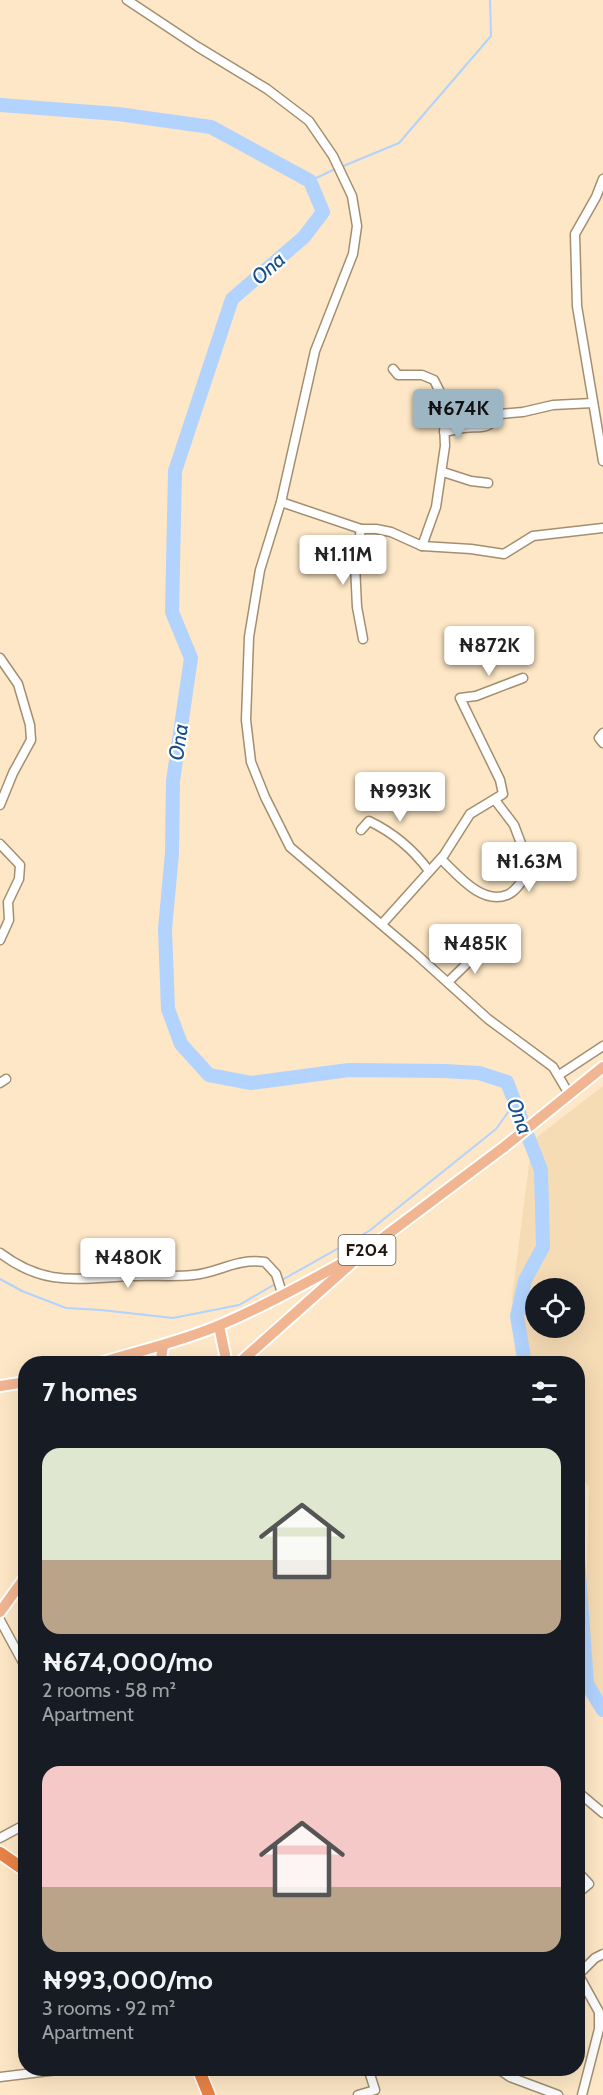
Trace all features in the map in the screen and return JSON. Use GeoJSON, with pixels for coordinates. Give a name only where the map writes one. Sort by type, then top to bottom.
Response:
{"type":"FeatureCollection","features":[{"type":"Feature","properties":{"kind":"highway"},"geometry":{"type":"LineString","coordinates":[[0,1852],[18,1864]]}},
{"type":"Feature","properties":{"kind":"highway"},"geometry":{"type":"LineString","coordinates":[[201,2076],[209,2095]]}},
{"type":"Feature","properties":{"kind":"main road","name":"F204"},"geometry":{"type":"LineString","coordinates":[[247,1356],[364,1252],[504,1147],[603,1067]]}},
{"type":"Feature","properties":{"kind":"main road"},"geometry":{"type":"LineString","coordinates":[[127,1356],[219,1326],[281,1290],[364,1252]]}},
{"type":"Feature","properties":{"kind":"main road"},"geometry":{"type":"LineString","coordinates":[[219,1326],[225,1356]]}},
{"type":"Feature","properties":{"kind":"main road"},"geometry":{"type":"LineString","coordinates":[[161,1356],[163,1346]]}},
{"type":"Feature","properties":{"kind":"main road"},"geometry":{"type":"LineString","coordinates":[[0,1386],[18,1383]]}},
{"type":"Feature","properties":{"kind":"main road"},"geometry":{"type":"LineString","coordinates":[[1,1606],[18,1586]]}},
{"type":"Feature","properties":{"kind":"street"},"geometry":{"type":"LineString","coordinates":[[127,0],[188,41],[267,89],[309,121],[333,156],[352,196],[357,226],[353,254],[315,351],[281,501],[260,570],[249,637],[246,720],[251,762],[265,797],[290,847],[382,924],[488,1019],[554,1067],[569,1094]]}},
{"type":"Feature","properties":{"kind":"street"},"geometry":{"type":"LineString","coordinates":[[603,179],[596,197],[575,234],[577,306],[601,438],[603,461]]}},
{"type":"Feature","properties":{"kind":"street"},"geometry":{"type":"LineString","coordinates":[[393,369],[398,375],[422,375],[434,380],[443,398],[445,446],[442,472],[436,507],[422,546]]}},
{"type":"Feature","properties":{"kind":"street"},"geometry":{"type":"LineString","coordinates":[[444,432],[482,428],[492,424],[500,414],[523,412],[553,405],[593,403]]}},
{"type":"Feature","properties":{"kind":"street"},"geometry":{"type":"LineString","coordinates":[[442,472],[471,481],[488,483]]}},
{"type":"Feature","properties":{"kind":"street"},"geometry":{"type":"LineString","coordinates":[[281,501],[361,530],[376,529],[392,532],[422,546],[504,554],[533,536],[603,528]]}},
{"type":"Feature","properties":{"kind":"street"},"geometry":{"type":"LineString","coordinates":[[361,530],[355,565],[357,607],[363,639]]}},
{"type":"Feature","properties":{"kind":"street"},"geometry":{"type":"LineString","coordinates":[[0,658],[18,684],[30,725],[31,740],[13,773],[0,805]]}},
{"type":"Feature","properties":{"kind":"street"},"geometry":{"type":"LineString","coordinates":[[382,924],[441,859],[470,814],[503,794],[500,780],[460,698],[476,696],[524,678]]}},
{"type":"Feature","properties":{"kind":"street"},"geometry":{"type":"LineString","coordinates":[[603,733],[599,738],[603,743]]}},
{"type":"Feature","properties":{"kind":"street"},"geometry":{"type":"LineString","coordinates":[[441,859],[465,882],[490,896],[507,895],[516,888],[532,867],[514,825],[495,800]]}},
{"type":"Feature","properties":{"kind":"street"},"geometry":{"type":"LineString","coordinates":[[361,830],[369,821],[381,826],[401,840],[429,872]]}},
{"type":"Feature","properties":{"kind":"street"},"geometry":{"type":"LineString","coordinates":[[0,844],[20,865],[19,879],[8,902],[9,920],[0,940]]}},
{"type":"Feature","properties":{"kind":"street"},"geometry":{"type":"LineString","coordinates":[[448,982],[483,948]]}},
{"type":"Feature","properties":{"kind":"street"},"geometry":{"type":"LineString","coordinates":[[559,1075],[603,1046]]}},
{"type":"Feature","properties":{"kind":"street"},"geometry":{"type":"LineString","coordinates":[[0,1253],[28,1269],[58,1279],[194,1275],[247,1260],[265,1262],[276,1274],[281,1290]]}},
{"type":"Feature","properties":{"kind":"street"},"geometry":{"type":"LineString","coordinates":[[0,1620],[18,1653]]}},
{"type":"Feature","properties":{"kind":"street"},"geometry":{"type":"LineString","coordinates":[[585,1798],[603,1813]]}},
{"type":"Feature","properties":{"kind":"street"},"geometry":{"type":"LineString","coordinates":[[0,1838],[18,1828]]}},
{"type":"Feature","properties":{"kind":"street"},"geometry":{"type":"LineString","coordinates":[[585,1967],[603,1954]]}},
{"type":"Feature","properties":{"kind":"street"},"geometry":{"type":"LineString","coordinates":[[582,2095],[599,2029],[599,2012],[585,1987]]}},
{"type":"Feature","properties":{"kind":"street"},"geometry":{"type":"LineString","coordinates":[[0,2077],[18,2075]]}},
{"type":"Feature","properties":{"kind":"street"},"geometry":{"type":"LineString","coordinates":[[358,2095],[376,2093],[371,2076]]}},
{"type":"Feature","properties":{"kind":"street"},"geometry":{"type":"LineString","coordinates":[[509,2076],[558,2095]]}},
{"type":"Feature","properties":{"kind":"shaded area"},"geometry":{"type":"Polygon","coordinates":[[[603,1086],[603,1695],[593,1692],[586,1607],[589,1487],[585,1482],[585,1356],[521,1356],[512,1297],[532,1141],[603,1086]]]}},
{"type":"Feature","properties":{"kind":"waterway"},"geometry":{"type":"LineString","coordinates":[[341,167],[399,143],[491,36],[490,0]]}},
{"type":"Feature","properties":{"kind":"waterway","name":"Ona"},"geometry":{"type":"LineString","coordinates":[[0,105],[118,114],[211,127],[310,181],[323,212],[304,237],[232,299],[175,471],[172,612],[191,658],[173,781],[172,853],[165,929],[168,1009],[181,1044],[209,1075],[251,1083],[349,1070],[445,1071],[479,1073],[507,1082],[541,1170],[543,1247],[525,1280],[517,1316],[524,1356]]}},
{"type":"Feature","properties":{"kind":"waterway"},"geometry":{"type":"LineString","coordinates":[[310,181],[335,169]]}},
{"type":"Feature","properties":{"kind":"waterway"},"geometry":{"type":"LineString","coordinates":[[282,1280],[369,1231],[496,1129],[509,1111],[507,1082]]}},
{"type":"Feature","properties":{"kind":"waterway"},"geometry":{"type":"LineString","coordinates":[[0,1279],[22,1291],[66,1308],[173,1318],[239,1305],[277,1283]]}},
{"type":"Feature","properties":{"kind":"waterway","name":"Ona"},"geometry":{"type":"LineString","coordinates":[[585,1656],[587,1684],[603,1710]]}}]}
